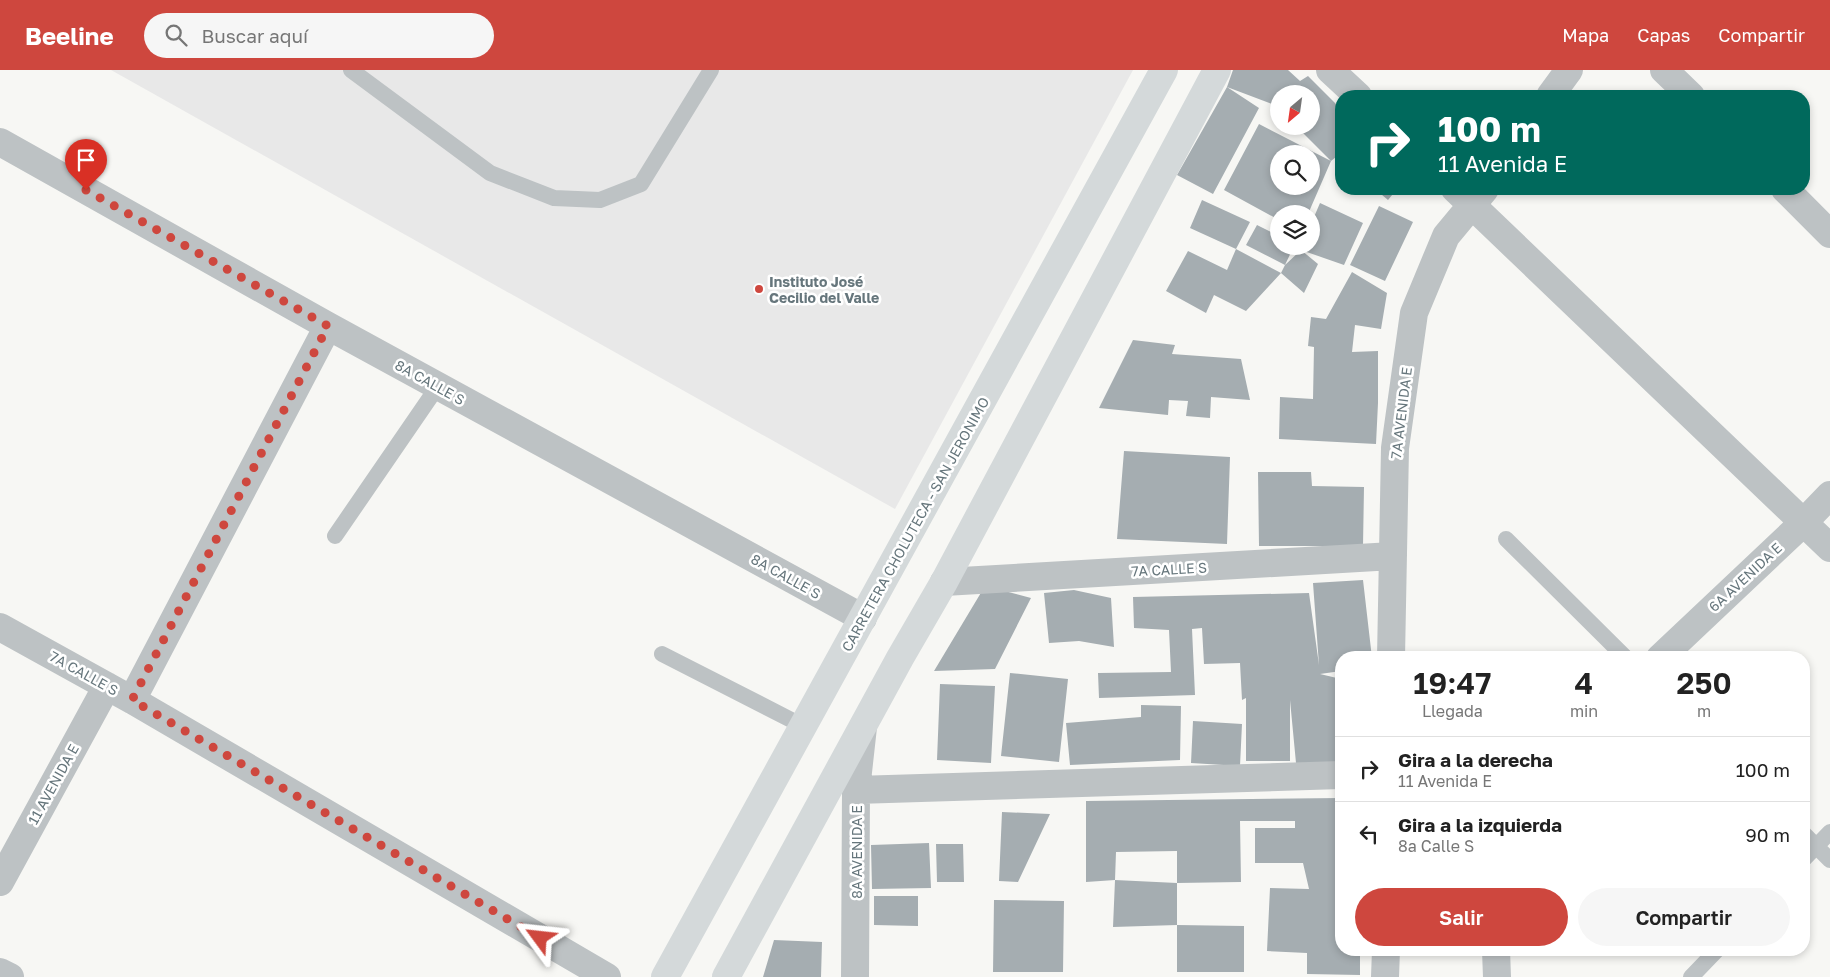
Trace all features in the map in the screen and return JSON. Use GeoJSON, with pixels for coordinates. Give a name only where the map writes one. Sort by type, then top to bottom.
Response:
{"type":"FeatureCollection","features":[{"type":"Feature","properties":{"kind":"highway","name":"CARRETERA CHOLUTECA - SAN JERONIMO"},"geometry":{"type":"LineString","coordinates":[[665,977],[1164,70]]}},
{"type":"Feature","properties":{"kind":"highway"},"geometry":{"type":"LineString","coordinates":[[726,977],[862,727],[944,582],[1217,70]]}},
{"type":"Feature","properties":{"kind":"street"},"geometry":{"type":"LineString","coordinates":[[1330,70],[1352,90]]}},
{"type":"Feature","properties":{"kind":"street"},"geometry":{"type":"LineString","coordinates":[[1554,90],[1569,70]]}},
{"type":"Feature","properties":{"kind":"street"},"geometry":{"type":"LineString","coordinates":[[1664,70],[1685,90]]}},
{"type":"Feature","properties":{"kind":"street","name":"8A CALLE S"},"geometry":{"type":"LineString","coordinates":[[0,142],[328,326],[863,618]]}},
{"type":"Feature","properties":{"kind":"street","name":"7A AVENIDA E"},"geometry":{"type":"LineString","coordinates":[[1391,651],[1395,448],[1414,314],[1446,236],[1470,195]]}},
{"type":"Feature","properties":{"kind":"street"},"geometry":{"type":"LineString","coordinates":[[1472,195],[1830,548]]}},
{"type":"Feature","properties":{"kind":"street"},"geometry":{"type":"LineString","coordinates":[[1791,195],[1830,234]]}},
{"type":"Feature","properties":{"kind":"street"},"geometry":{"type":"LineString","coordinates":[[132,700],[328,326]]}},
{"type":"Feature","properties":{"kind":"street","name":"6A AVENIDA E"},"geometry":{"type":"LineString","coordinates":[[1667,651],[1803,523],[1830,495]]}},
{"type":"Feature","properties":{"kind":"street","name":"7A CALLE S"},"geometry":{"type":"LineString","coordinates":[[944,582],[1393,556]]}},
{"type":"Feature","properties":{"kind":"street","name":"7A CALLE S"},"geometry":{"type":"LineString","coordinates":[[0,627],[132,700],[608,977]]}},
{"type":"Feature","properties":{"kind":"street","name":"11 AVENIDA E"},"geometry":{"type":"LineString","coordinates":[[0,882],[107,686]]}},
{"type":"Feature","properties":{"kind":"street","name":"8A AVENIDA E"},"geometry":{"type":"LineString","coordinates":[[855,977],[856,790],[862,727]]}},
{"type":"Feature","properties":{"kind":"street"},"geometry":{"type":"LineString","coordinates":[[856,790],[1335,775]]}},
{"type":"Feature","properties":{"kind":"street"},"geometry":{"type":"LineString","coordinates":[[1385,977],[1386,956]]}},
{"type":"Feature","properties":{"kind":"street"},"geometry":{"type":"LineString","coordinates":[[1496,956],[1497,977]]}},
{"type":"Feature","properties":{"kind":"street"},"geometry":{"type":"LineString","coordinates":[[0,972],[10,977]]}},
{"type":"Feature","properties":{"kind":"lane"},"geometry":{"type":"LineString","coordinates":[[352,70],[490,173],[554,198],[600,200],[641,184],[711,70]]}},
{"type":"Feature","properties":{"kind":"lane"},"geometry":{"type":"LineString","coordinates":[[335,536],[438,386]]}},
{"type":"Feature","properties":{"kind":"lane"},"geometry":{"type":"LineString","coordinates":[[1506,539],[1619,651]]}},
{"type":"Feature","properties":{"kind":"lane"},"geometry":{"type":"LineString","coordinates":[[662,654],[803,726]]}},
{"type":"Feature","properties":{"kind":"lane"},"geometry":{"type":"LineString","coordinates":[[1810,852],[1830,832]]}},
{"type":"Feature","properties":{"kind":"lane"},"geometry":{"type":"LineString","coordinates":[[1810,840],[1830,860]]}},
{"type":"Feature","properties":{"kind":"lane"},"geometry":{"type":"LineString","coordinates":[[1691,977],[1711,956]]}},
{"type":"Feature","properties":{"kind":"shaded area","name":"Instituto José Cecilio del Valle"},"geometry":{"type":"Polygon","coordinates":[[[111,70],[1133,70],[895,509],[111,70]]]}},
{"type":"Feature","properties":{"kind":"building"},"geometry":{"type":"Polygon","coordinates":[[[1233,70],[1288,70],[1300,81],[1308,76],[1317,85],[1270,85],[1270,103],[1227,87],[1233,70]]]}},
{"type":"Feature","properties":{"kind":"building"},"geometry":{"type":"Polygon","coordinates":[[[1227,87],[1259,108],[1213,194],[1177,175],[1227,87]]]}},
{"type":"Feature","properties":{"kind":"building"},"geometry":{"type":"Polygon","coordinates":[[[1320,88],[1335,103],[1335,158],[1331,161],[1320,150],[1320,145],[1315,145],[1305,135],[1320,135],[1320,88]]]}},
{"type":"Feature","properties":{"kind":"building"},"geometry":{"type":"Polygon","coordinates":[[[1259,124],[1270,130],[1270,135],[1280,135],[1300,145],[1270,145],[1270,195],[1316,195],[1312,205],[1270,205],[1270,215],[1224,190],[1259,124]]]}},
{"type":"Feature","properties":{"kind":"building"},"geometry":{"type":"Polygon","coordinates":[[[1320,155],[1331,161],[1320,186],[1320,155]]]}},
{"type":"Feature","properties":{"kind":"building"},"geometry":{"type":"Polygon","coordinates":[[[1382,195],[1392,195],[1388,200],[1382,195]]]}},
{"type":"Feature","properties":{"kind":"building"},"geometry":{"type":"Polygon","coordinates":[[[1202,200],[1250,222],[1236,249],[1190,228],[1202,200]]]}},
{"type":"Feature","properties":{"kind":"building"},"geometry":{"type":"Polygon","coordinates":[[[1320,203],[1363,223],[1344,265],[1315,255],[1320,255],[1320,203]]]}},
{"type":"Feature","properties":{"kind":"building"},"geometry":{"type":"Polygon","coordinates":[[[1379,206],[1413,222],[1385,281],[1350,265],[1379,206]]]}},
{"type":"Feature","properties":{"kind":"building"},"geometry":{"type":"Polygon","coordinates":[[[1257,225],[1270,232],[1270,255],[1290,255],[1285,265],[1246,245],[1257,225]]]}},
{"type":"Feature","properties":{"kind":"building"},"geometry":{"type":"Polygon","coordinates":[[[1236,249],[1281,273],[1246,311],[1214,295],[1206,313],[1166,291],[1188,251],[1227,270],[1236,249]]]}},
{"type":"Feature","properties":{"kind":"building"},"geometry":{"type":"Polygon","coordinates":[[[1296,255],[1307,255],[1318,264],[1304,293],[1281,273],[1285,265],[1296,255]]]}},
{"type":"Feature","properties":{"kind":"building"},"geometry":{"type":"Polygon","coordinates":[[[1352,272],[1387,293],[1381,329],[1355,325],[1352,352],[1378,351],[1376,444],[1279,439],[1280,397],[1313,399],[1314,347],[1308,346],[1311,317],[1326,319],[1352,272]]]}},
{"type":"Feature","properties":{"kind":"building"},"geometry":{"type":"Polygon","coordinates":[[[1133,340],[1175,345],[1172,354],[1241,359],[1250,400],[1211,397],[1210,418],[1186,416],[1188,401],[1169,400],[1168,415],[1099,408],[1133,340]]]}},
{"type":"Feature","properties":{"kind":"building"},"geometry":{"type":"Polygon","coordinates":[[[1124,451],[1230,457],[1227,544],[1117,539],[1124,451]]]}},
{"type":"Feature","properties":{"kind":"building"},"geometry":{"type":"Polygon","coordinates":[[[1258,472],[1311,472],[1312,486],[1364,487],[1363,546],[1259,546],[1258,472]]]}},
{"type":"Feature","properties":{"kind":"building"},"geometry":{"type":"Polygon","coordinates":[[[1363,580],[1371,651],[1335,651],[1335,672],[1320,674],[1335,678],[1335,763],[1296,763],[1290,700],[1290,761],[1246,761],[1246,698],[1242,700],[1240,663],[1204,664],[1202,628],[1192,629],[1195,695],[1099,698],[1098,673],[1171,672],[1169,630],[1134,628],[1133,597],[1309,593],[1319,665],[1313,583],[1363,580]]]}},
{"type":"Feature","properties":{"kind":"building"},"geometry":{"type":"Polygon","coordinates":[[[985,586],[1031,598],[995,669],[934,671],[985,586]]]}},
{"type":"Feature","properties":{"kind":"building"},"geometry":{"type":"Polygon","coordinates":[[[1074,590],[1111,598],[1114,647],[1079,641],[1049,643],[1044,593],[1074,590]]]}},
{"type":"Feature","properties":{"kind":"building"},"geometry":{"type":"Polygon","coordinates":[[[1010,673],[1068,679],[1059,762],[1001,756],[1010,673]]]}},
{"type":"Feature","properties":{"kind":"building"},"geometry":{"type":"Polygon","coordinates":[[[940,684],[995,686],[991,763],[937,760],[940,684]]]}},
{"type":"Feature","properties":{"kind":"building"},"geometry":{"type":"Polygon","coordinates":[[[1141,705],[1181,706],[1180,760],[1070,765],[1066,723],[1141,717],[1141,705]]]}},
{"type":"Feature","properties":{"kind":"building"},"geometry":{"type":"Polygon","coordinates":[[[1193,721],[1242,724],[1240,766],[1191,763],[1193,721]]]}},
{"type":"Feature","properties":{"kind":"building"},"geometry":{"type":"Polygon","coordinates":[[[1335,798],[1335,956],[1360,956],[1360,975],[1307,974],[1307,953],[1267,951],[1270,888],[1309,889],[1303,863],[1255,863],[1255,828],[1295,828],[1295,821],[1240,821],[1241,882],[1177,883],[1177,851],[1116,852],[1115,880],[1086,882],[1086,801],[1335,798]]]}},
{"type":"Feature","properties":{"kind":"building"},"geometry":{"type":"Polygon","coordinates":[[[1002,812],[1050,814],[1018,882],[999,881],[1002,812]]]}},
{"type":"Feature","properties":{"kind":"building"},"geometry":{"type":"Polygon","coordinates":[[[929,843],[931,888],[872,889],[871,845],[929,843]]]}},
{"type":"Feature","properties":{"kind":"building"},"geometry":{"type":"Polygon","coordinates":[[[936,844],[963,844],[964,882],[937,882],[936,844]]]}},
{"type":"Feature","properties":{"kind":"building"},"geometry":{"type":"Polygon","coordinates":[[[1115,880],[1177,883],[1177,925],[1113,927],[1115,880]]]}},
{"type":"Feature","properties":{"kind":"building"},"geometry":{"type":"Polygon","coordinates":[[[874,896],[918,896],[918,926],[874,925],[874,896]]]}},
{"type":"Feature","properties":{"kind":"building"},"geometry":{"type":"Polygon","coordinates":[[[994,900],[1064,901],[1063,972],[993,972],[994,900]]]}},
{"type":"Feature","properties":{"kind":"building"},"geometry":{"type":"Polygon","coordinates":[[[1177,925],[1244,926],[1244,972],[1177,972],[1177,925]]]}},
{"type":"Feature","properties":{"kind":"building"},"geometry":{"type":"Polygon","coordinates":[[[774,940],[822,942],[821,977],[763,977],[774,940]]]}},
{"type":"Feature","properties":{"kind":"place","name":"Instituto José Cecilio del Valle"},"geometry":{"type":"Point","coordinates":[759,289]}},
{"type":"Feature","properties":{"kind":"route"},"geometry":{"type":"LineString","coordinates":[[86,190],[328,326],[132,700],[540,938]]}}]}
